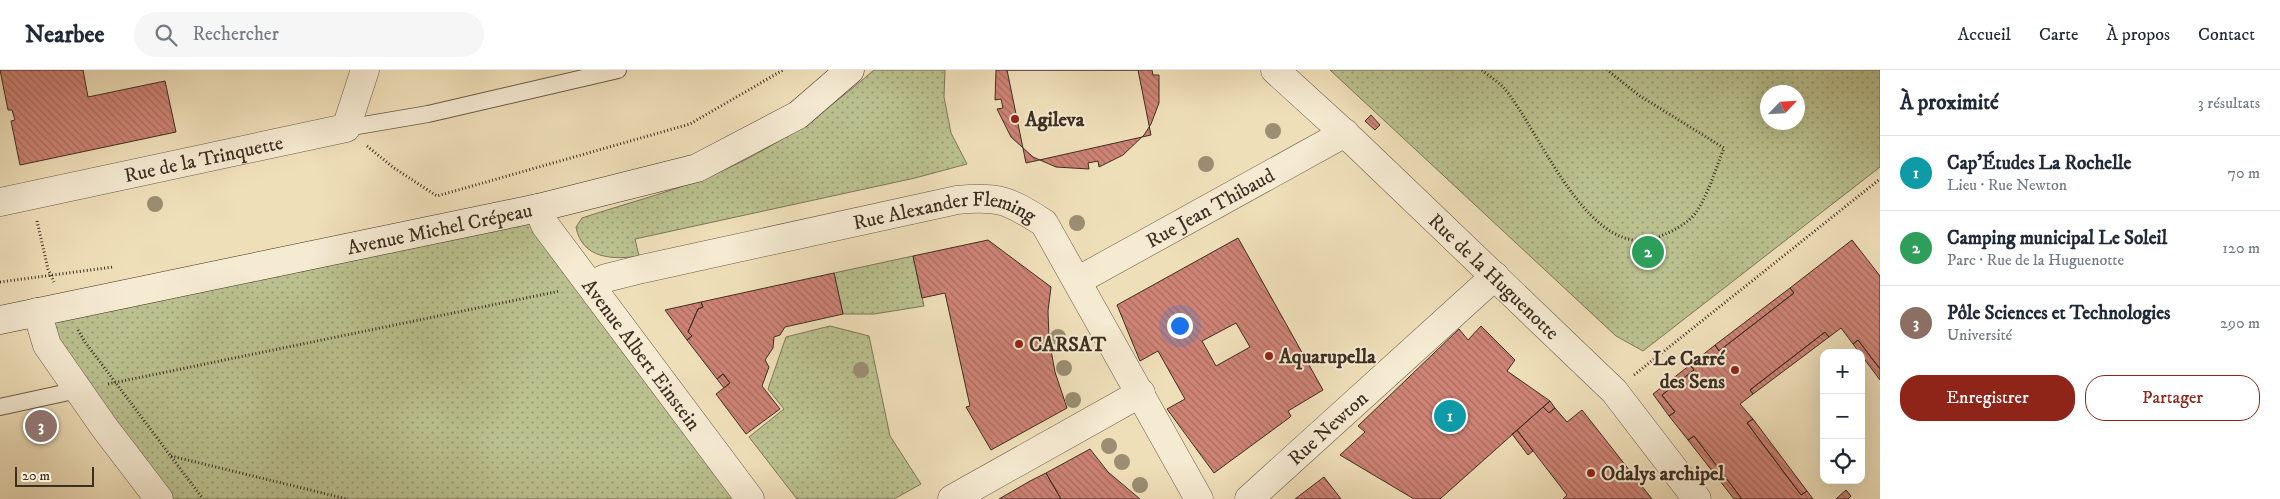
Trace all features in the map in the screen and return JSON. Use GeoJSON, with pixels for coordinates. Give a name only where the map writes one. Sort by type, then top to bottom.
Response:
{"type":"FeatureCollection","features":[{"type":"Feature","properties":{"kind":"street"},"geometry":{"type":"LineString","coordinates":[[346,128],[366,70]]}},
{"type":"Feature","properties":{"kind":"street","name":"Avenue Michel Crépeau"},"geometry":{"type":"LineString","coordinates":[[0,320],[538,208],[697,168],[798,115],[850,70]]}},
{"type":"Feature","properties":{"kind":"street","name":"Rue de la Huguenotte"},"geometry":{"type":"LineString","coordinates":[[1275,70],[1345,133],[1614,391],[1697,499]]}},
{"type":"Feature","properties":{"kind":"street","name":"Rue de la Trinquette"},"geometry":{"type":"LineString","coordinates":[[0,202],[346,128]]}},
{"type":"Feature","properties":{"kind":"street","name":"Rue Jean Thibaud"},"geometry":{"type":"LineString","coordinates":[[1077,281],[1345,133]]}},
{"type":"Feature","properties":{"kind":"street","name":"Rue Alexander Fleming"},"geometry":{"type":"LineString","coordinates":[[591,285],[606,278],[651,267],[956,200],[986,197],[1015,205],[1044,223],[1199,499]]}},
{"type":"Feature","properties":{"kind":"street","name":"Avenue Albert Einstein"},"geometry":{"type":"LineString","coordinates":[[538,208],[545,225],[750,499]]}},
{"type":"Feature","properties":{"kind":"street","name":"Rue Newton"},"geometry":{"type":"LineString","coordinates":[[1249,499],[1496,276]]}},
{"type":"Feature","properties":{"kind":"street"},"geometry":{"type":"LineString","coordinates":[[37,312],[47,345],[159,499]]}},
{"type":"Feature","properties":{"kind":"street"},"geometry":{"type":"LineString","coordinates":[[952,499],[1141,393]]}},
{"type":"Feature","properties":{"kind":"lane"},"geometry":{"type":"LineString","coordinates":[[346,128],[428,114],[618,70]]}},
{"type":"Feature","properties":{"kind":"lane"},"geometry":{"type":"LineString","coordinates":[[0,407],[78,390]]}},
{"type":"Feature","properties":{"kind":"path"},"geometry":{"type":"LineString","coordinates":[[346,128],[394,168],[437,196],[690,124],[783,70]]}},
{"type":"Feature","properties":{"kind":"path"},"geometry":{"type":"LineString","coordinates":[[1482,70],[1503,88],[1575,198],[1609,232],[1632,240],[1655,239],[1676,230],[1696,212],[1724,148],[1640,96],[1607,70]]}},
{"type":"Feature","properties":{"kind":"path"},"geometry":{"type":"LineString","coordinates":[[1614,391],[1880,179]]}},
{"type":"Feature","properties":{"kind":"path"},"geometry":{"type":"LineString","coordinates":[[78,390],[591,285]]}},
{"type":"Feature","properties":{"kind":"path"},"geometry":{"type":"LineString","coordinates":[[115,383],[202,499]]}},
{"type":"Feature","properties":{"kind":"path"},"geometry":{"type":"LineString","coordinates":[[171,456],[347,499]]}},
{"type":"Feature","properties":{"kind":"green space"},"geometry":{"type":"Polygon","coordinates":[[[874,70],[945,70],[944,97],[951,133],[967,164],[915,178],[635,239],[639,256],[619,258],[600,255],[585,246],[579,238],[576,227],[582,218],[691,183],[746,159],[804,125],[874,70]]]}},
{"type":"Feature","properties":{"kind":"green space"},"geometry":{"type":"Polygon","coordinates":[[[1330,70],[1880,70],[1880,167],[1643,351],[1616,336],[1330,70]]]}},
{"type":"Feature","properties":{"kind":"green space"},"geometry":{"type":"Polygon","coordinates":[[[538,208],[750,499],[159,499],[37,312],[538,208]]]}},
{"type":"Feature","properties":{"kind":"green space"},"geometry":{"type":"Polygon","coordinates":[[[913,256],[924,306],[874,314],[843,314],[834,273],[913,256]]]}},
{"type":"Feature","properties":{"kind":"green space"},"geometry":{"type":"Polygon","coordinates":[[[830,326],[869,336],[890,436],[921,484],[894,499],[797,499],[749,437],[784,409],[768,389],[786,337],[830,326]]]}},
{"type":"Feature","properties":{"kind":"building"},"geometry":{"type":"Polygon","coordinates":[[[0,70],[83,70],[88,97],[165,81],[176,132],[20,165],[11,121],[15,120],[12,110],[8,110],[0,70]]]}},
{"type":"Feature","properties":{"kind":"building"},"geometry":{"type":"Polygon","coordinates":[[[996,70],[1152,70],[1153,75],[1159,75],[1159,103],[1151,124],[1144,135],[1123,155],[1099,167],[1098,161],[1088,163],[1089,169],[1056,167],[1033,157],[1011,137],[997,109],[1003,108],[1001,99],[995,100],[996,70]]]}},
{"type":"Feature","properties":{"kind":"building"},"geometry":{"type":"Polygon","coordinates":[[[1007,70],[1138,70],[1151,135],[1026,163],[1007,70]]]}},
{"type":"Feature","properties":{"kind":"building"},"geometry":{"type":"Polygon","coordinates":[[[1371,115],[1380,125],[1375,130],[1365,121],[1371,115]]]}},
{"type":"Feature","properties":{"kind":"building","name":"Aquarupella"},"geometry":{"type":"Polygon","coordinates":[[[1238,238],[1323,390],[1288,411],[1291,416],[1289,418],[1214,473],[1167,409],[1185,399],[1158,351],[1140,361],[1117,305],[1238,238]],[[1236,323],[1202,341],[1216,366],[1250,347],[1236,323]]]}},
{"type":"Feature","properties":{"kind":"building"},"geometry":{"type":"Polygon","coordinates":[[[988,240],[1051,287],[1048,311],[1049,339],[1055,372],[1067,408],[991,450],[966,407],[970,406],[945,293],[922,298],[913,256],[988,240]]]}},
{"type":"Feature","properties":{"kind":"building","name":"Le Carré des Sens"},"geometry":{"type":"Polygon","coordinates":[[[1852,240],[1880,276],[1880,369],[1858,340],[1853,344],[1841,328],[1829,337],[1825,332],[1750,390],[1753,394],[1740,404],[1753,419],[1747,423],[1801,495],[1807,491],[1813,499],[1742,499],[1694,436],[1688,440],[1669,416],[1675,412],[1662,395],[1694,370],[1690,365],[1715,345],[1719,351],[1794,293],[1790,288],[1852,240]]]}},
{"type":"Feature","properties":{"kind":"building"},"geometry":{"type":"Polygon","coordinates":[[[834,273],[843,314],[785,327],[780,335],[774,337],[773,348],[765,360],[769,367],[762,386],[780,409],[746,434],[716,394],[730,383],[723,374],[717,379],[687,340],[692,336],[688,332],[698,309],[703,307],[701,302],[834,273]]]}},
{"type":"Feature","properties":{"kind":"building"},"geometry":{"type":"Polygon","coordinates":[[[1790,288],[1794,293],[1719,351],[1715,345],[1790,288]]]}},
{"type":"Feature","properties":{"kind":"building"},"geometry":{"type":"Polygon","coordinates":[[[701,302],[703,307],[698,309],[688,332],[692,336],[687,340],[665,310],[701,302]]]}},
{"type":"Feature","properties":{"kind":"building"},"geometry":{"type":"Polygon","coordinates":[[[1481,326],[1515,360],[1507,371],[1550,401],[1440,499],[1414,499],[1340,455],[1365,432],[1358,426],[1459,329],[1468,340],[1481,326]]]}},
{"type":"Feature","properties":{"kind":"building"},"geometry":{"type":"Polygon","coordinates":[[[1825,332],[1829,337],[1753,394],[1750,390],[1825,332]]]}},
{"type":"Feature","properties":{"kind":"building"},"geometry":{"type":"Polygon","coordinates":[[[1858,340],[1865,349],[1857,349],[1853,344],[1858,340]]]}},
{"type":"Feature","properties":{"kind":"building"},"geometry":{"type":"Polygon","coordinates":[[[1865,349],[1880,369],[1880,380],[1865,360],[1865,349]]]}},
{"type":"Feature","properties":{"kind":"building"},"geometry":{"type":"Polygon","coordinates":[[[1690,365],[1694,370],[1662,395],[1675,412],[1669,416],[1653,394],[1690,365]]]}},
{"type":"Feature","properties":{"kind":"building"},"geometry":{"type":"Polygon","coordinates":[[[723,374],[730,383],[724,388],[717,379],[723,374]]]}},
{"type":"Feature","properties":{"kind":"building"},"geometry":{"type":"Polygon","coordinates":[[[1550,401],[1555,408],[1549,413],[1543,407],[1550,401]]]}},
{"type":"Feature","properties":{"kind":"building","name":"Odalys archipel"},"geometry":{"type":"Polygon","coordinates":[[[1543,407],[1549,413],[1555,408],[1567,422],[1582,410],[1652,499],[1563,499],[1567,495],[1517,430],[1543,407]]]}},
{"type":"Feature","properties":{"kind":"building"},"geometry":{"type":"Polygon","coordinates":[[[1753,419],[1807,491],[1801,495],[1747,423],[1753,419]]]}},
{"type":"Feature","properties":{"kind":"building"},"geometry":{"type":"Polygon","coordinates":[[[1517,430],[1533,451],[1528,455],[1512,434],[1517,430]]]}},
{"type":"Feature","properties":{"kind":"building"},"geometry":{"type":"Polygon","coordinates":[[[1694,436],[1742,499],[1734,499],[1688,440],[1694,436]]]}},
{"type":"Feature","properties":{"kind":"building"},"geometry":{"type":"Polygon","coordinates":[[[1090,449],[1108,472],[1140,499],[1061,499],[1046,473],[1090,449]]]}},
{"type":"Feature","properties":{"kind":"building"},"geometry":{"type":"Polygon","coordinates":[[[1046,473],[1061,499],[999,499],[1030,481],[1046,473]]]}},
{"type":"Feature","properties":{"kind":"building"},"geometry":{"type":"Polygon","coordinates":[[[1324,477],[1341,499],[1295,499],[1324,477]]]}},
{"type":"Feature","properties":{"kind":"building"},"geometry":{"type":"Polygon","coordinates":[[[1846,490],[1851,496],[1848,499],[1836,499],[1846,490]]]}},
{"type":"Feature","properties":{"kind":"place","name":"Agileva"},"geometry":{"type":"Point","coordinates":[1015,119]}},
{"type":"Feature","properties":{"kind":"place","name":"Camping municipal Le Soleil"},"geometry":{"type":"Point","coordinates":[1648,252]}},
{"type":"Feature","properties":{"kind":"place","name":"CARSAT"},"geometry":{"type":"Point","coordinates":[1019,344]}},
{"type":"Feature","properties":{"kind":"place","name":"Aquarupella"},"geometry":{"type":"Point","coordinates":[1269,356]}},
{"type":"Feature","properties":{"kind":"place","name":"Le Carré des Sens"},"geometry":{"type":"Point","coordinates":[1735,370]}},
{"type":"Feature","properties":{"kind":"place","name":"Cap’Études La Rochelle"},"geometry":{"type":"Point","coordinates":[1450,416]}},
{"type":"Feature","properties":{"kind":"place","name":"Pôle Sciences et Technologies"},"geometry":{"type":"Point","coordinates":[41,426]}},
{"type":"Feature","properties":{"kind":"place","name":"Odalys archipel"},"geometry":{"type":"Point","coordinates":[1591,473]}}]}
